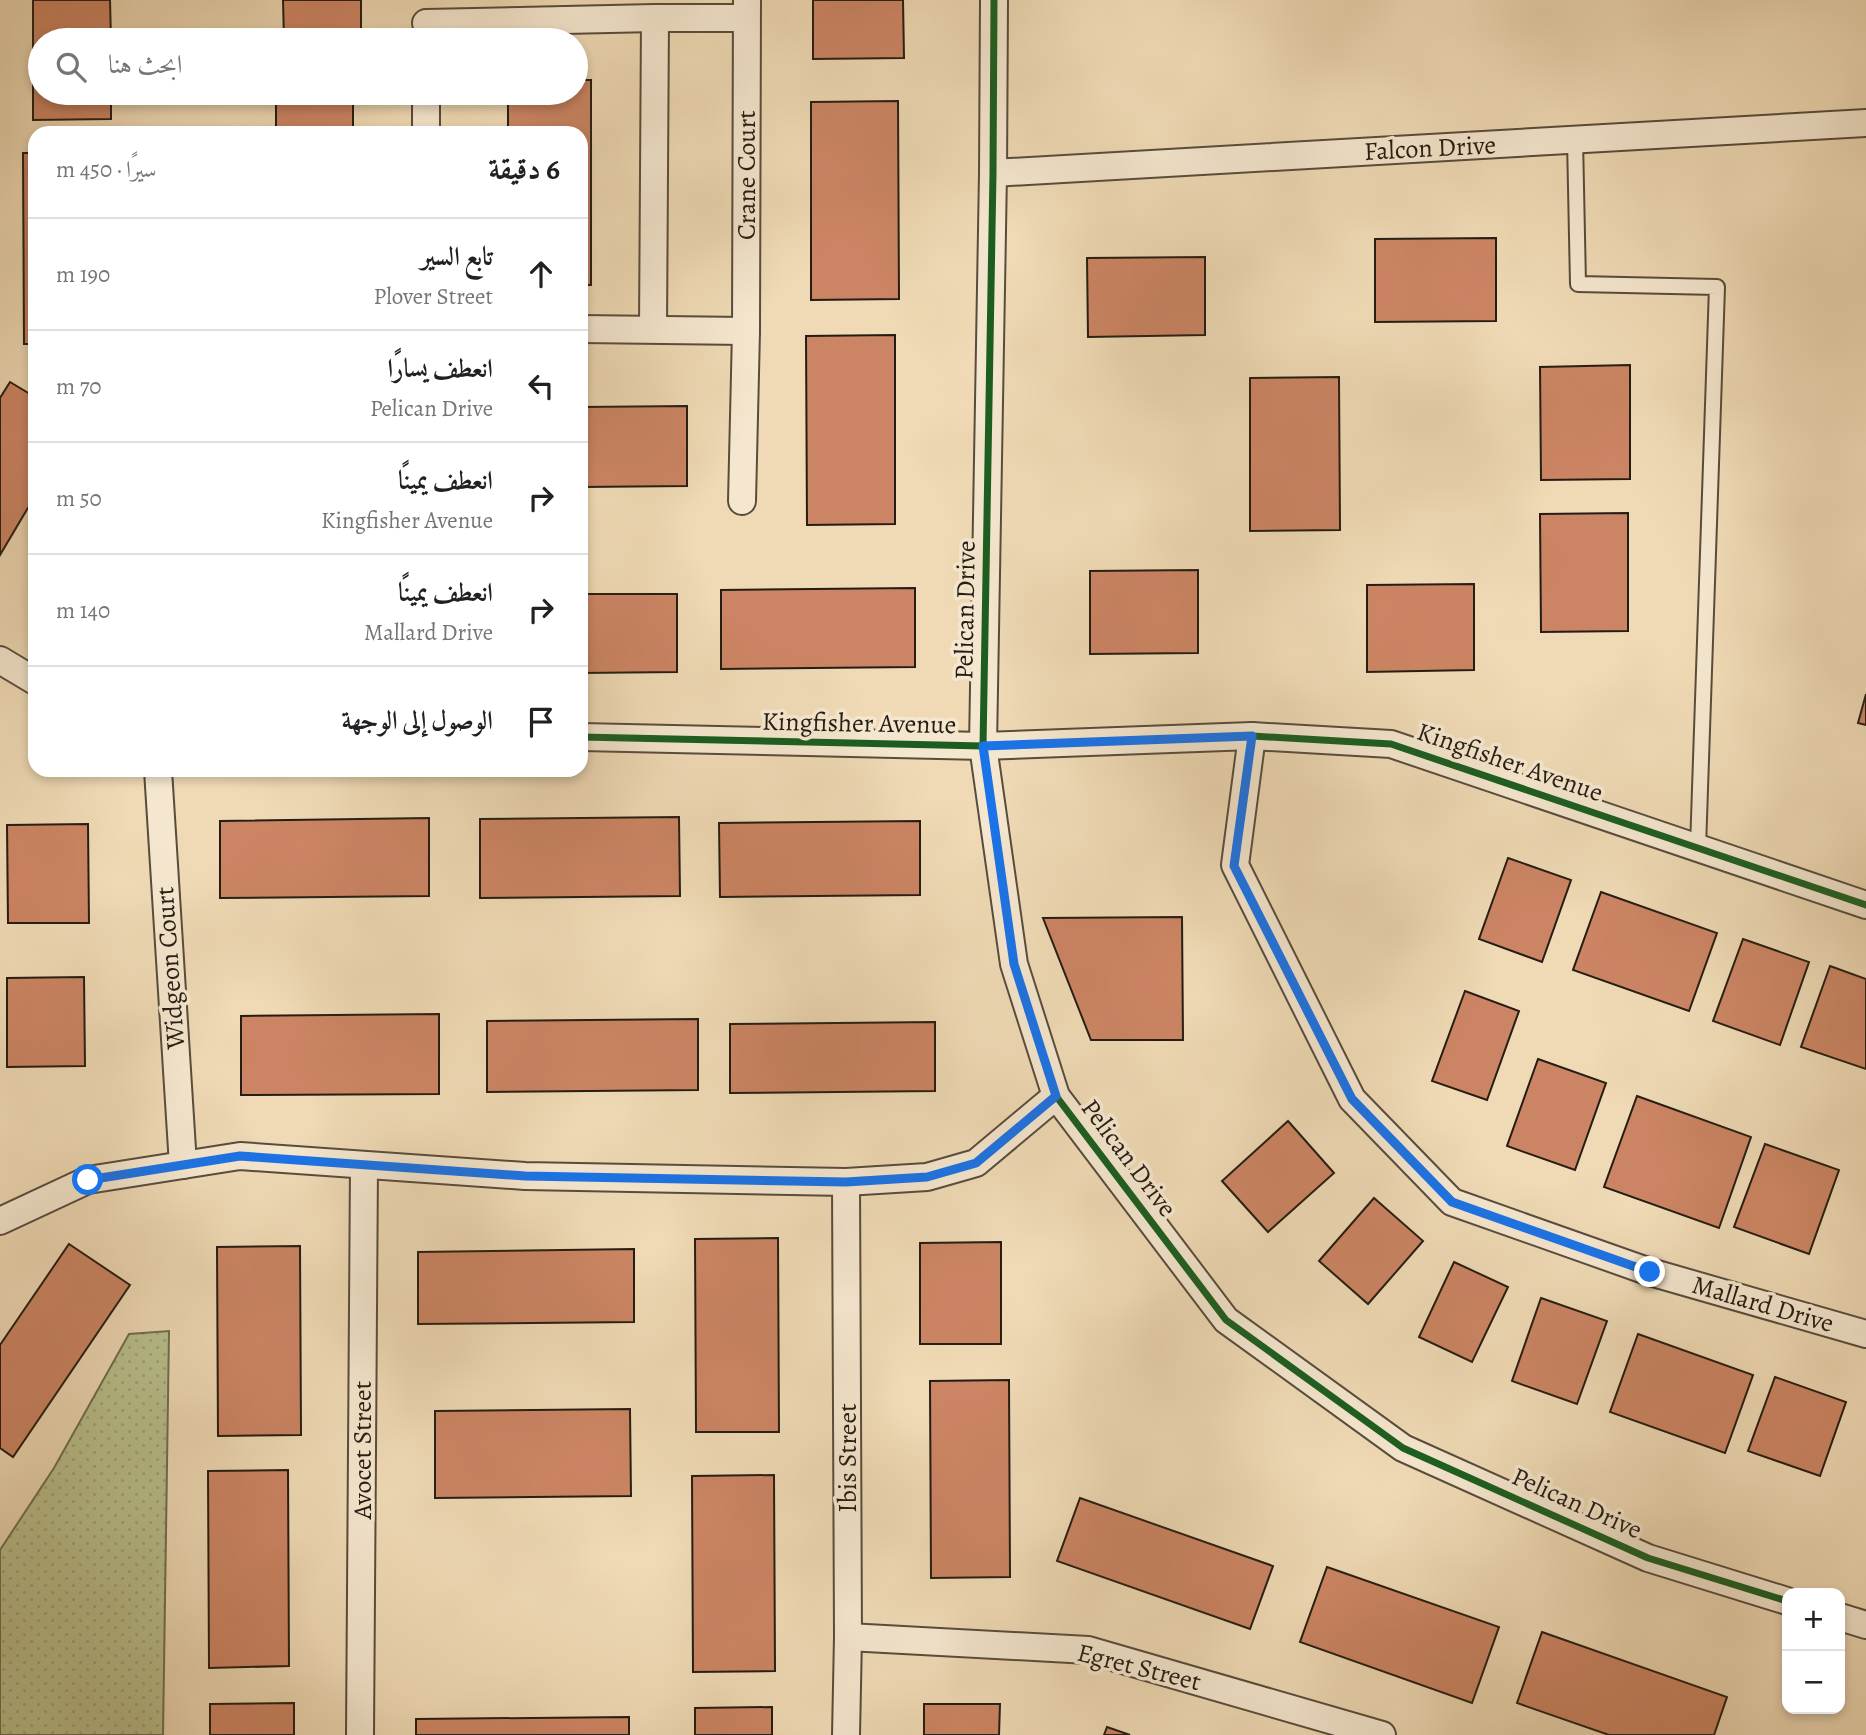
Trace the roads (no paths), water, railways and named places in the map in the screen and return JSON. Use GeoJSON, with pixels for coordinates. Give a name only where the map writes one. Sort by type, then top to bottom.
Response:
{"type":"FeatureCollection","features":[{"type":"Feature","properties":{"kind":"street","name":"Pelican Drive"},"geometry":{"type":"LineString","coordinates":[[994,0],[983,746],[1014,964],[1056,1096],[1226,1320],[1403,1448],[1648,1558],[1782,1599]]}},
{"type":"Feature","properties":{"kind":"street","name":"Crane Court"},"geometry":{"type":"LineString","coordinates":[[426,21],[655,18],[746,9],[746,331],[742,501]]}},
{"type":"Feature","properties":{"kind":"street"},"geometry":{"type":"LineString","coordinates":[[653,329],[655,18]]}},
{"type":"Feature","properties":{"kind":"street"},"geometry":{"type":"LineString","coordinates":[[426,105],[426,126]]}},
{"type":"Feature","properties":{"kind":"street","name":"Falcon Drive"},"geometry":{"type":"LineString","coordinates":[[993,173],[1866,122]]}},
{"type":"Feature","properties":{"kind":"street"},"geometry":{"type":"LineString","coordinates":[[588,329],[746,331]]}},
{"type":"Feature","properties":{"kind":"street"},"geometry":{"type":"LineString","coordinates":[[0,660],[28,677]]}},
{"type":"Feature","properties":{"kind":"street","name":"Kingfisher Avenue"},"geometry":{"type":"LineString","coordinates":[[588,737],[983,746],[1252,736],[1391,744],[1866,905]]}},
{"type":"Feature","properties":{"kind":"street","name":"Mallard Drive"},"geometry":{"type":"LineString","coordinates":[[1252,736],[1234,866],[1352,1099],[1452,1202],[1650,1272],[1866,1332]]}},
{"type":"Feature","properties":{"kind":"street","name":"Widgeon Court"},"geometry":{"type":"LineString","coordinates":[[158,777],[183,1165]]}},
{"type":"Feature","properties":{"kind":"street"},"geometry":{"type":"LineString","coordinates":[[0,1221],[88,1180],[240,1156],[525,1176],[846,1182],[927,1177],[976,1163],[1056,1096]]}},
{"type":"Feature","properties":{"kind":"street","name":"Avocet Street"},"geometry":{"type":"LineString","coordinates":[[360,1735],[364,1166]]}},
{"type":"Feature","properties":{"kind":"street","name":"Ibis Street"},"geometry":{"type":"LineString","coordinates":[[846,1182],[846,1735]]}},
{"type":"Feature","properties":{"kind":"street"},"geometry":{"type":"LineString","coordinates":[[1845,1619],[1866,1625]]}},
{"type":"Feature","properties":{"kind":"street","name":"Egret Street"},"geometry":{"type":"LineString","coordinates":[[848,1637],[1088,1650],[1382,1735]]}},
{"type":"Feature","properties":{"kind":"lane"},"geometry":{"type":"LineString","coordinates":[[1575,139],[1578,284],[1717,287],[1698,848]]}}]}
